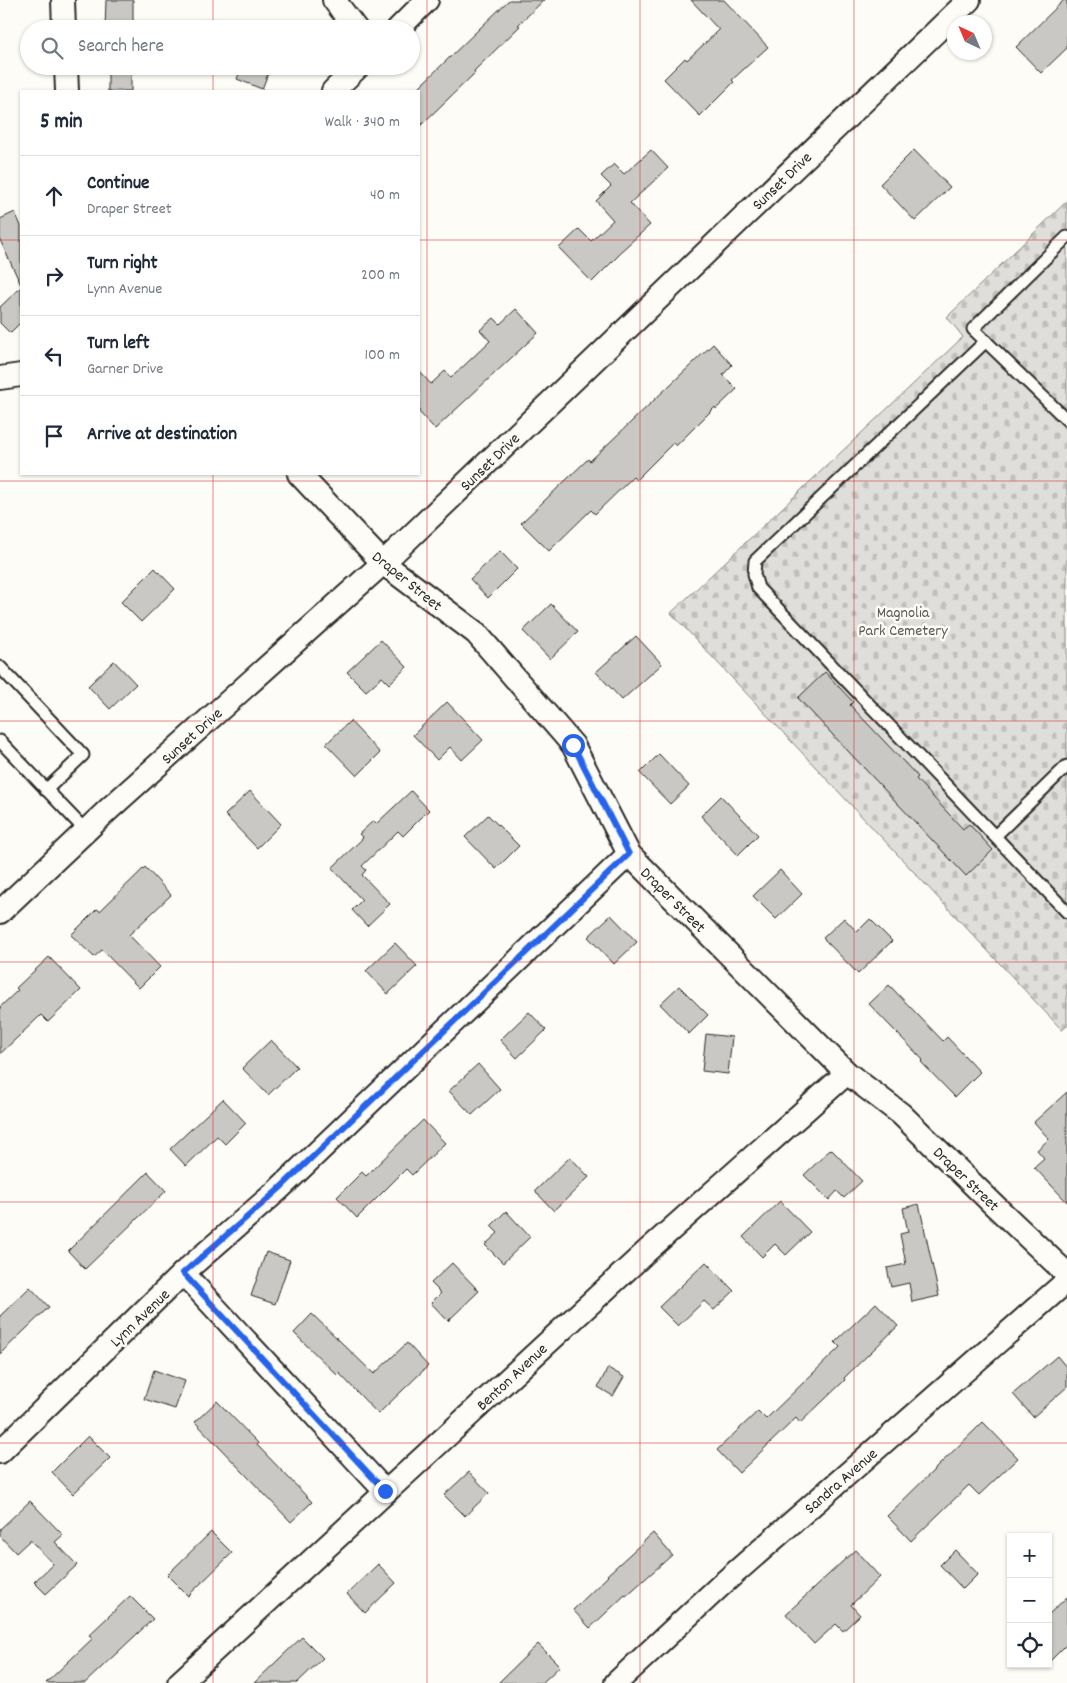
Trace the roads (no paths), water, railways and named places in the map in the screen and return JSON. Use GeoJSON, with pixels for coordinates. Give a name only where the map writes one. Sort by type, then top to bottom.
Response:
{"type":"FeatureCollection","features":[{"type":"Feature","properties":{"kind":"street"},"geometry":{"type":"LineString","coordinates":[[63,0],[64,20]]}},
{"type":"Feature","properties":{"kind":"street"},"geometry":{"type":"LineString","coordinates":[[334,0],[349,20]]}},
{"type":"Feature","properties":{"kind":"street"},"geometry":{"type":"LineString","coordinates":[[407,20],[427,0]]}},
{"type":"Feature","properties":{"kind":"street","name":"Sunset Drive"},"geometry":{"type":"LineString","coordinates":[[0,912],[86,831],[383,563],[969,0]]}},
{"type":"Feature","properties":{"kind":"street"},"geometry":{"type":"LineString","coordinates":[[66,75],[66,90]]}},
{"type":"Feature","properties":{"kind":"street"},"geometry":{"type":"LineString","coordinates":[[334,90],[350,75]]}},
{"type":"Feature","properties":{"kind":"street"},"geometry":{"type":"LineString","coordinates":[[0,378],[20,375]]}},
{"type":"Feature","properties":{"kind":"street","name":"Draper Street"},"geometry":{"type":"LineString","coordinates":[[300,475],[383,563],[476,633],[573,745],[629,854],[847,1073],[902,1114],[1067,1274]]}},
{"type":"Feature","properties":{"kind":"street","name":"Lynn Avenue"},"geometry":{"type":"LineString","coordinates":[[0,1452],[183,1273],[286,1183],[629,854]]}},
{"type":"Feature","properties":{"kind":"street","name":"Benton Avenue"},"geometry":{"type":"LineString","coordinates":[[179,1683],[647,1251],[847,1073]]}},
{"type":"Feature","properties":{"kind":"street"},"geometry":{"type":"LineString","coordinates":[[183,1273],[385,1491]]}},
{"type":"Feature","properties":{"kind":"street","name":"Sandra Avenue"},"geometry":{"type":"LineString","coordinates":[[616,1683],[720,1586],[1067,1281]]}},
{"type":"Feature","properties":{"kind":"lane"},"geometry":{"type":"LineString","coordinates":[[1067,236],[973,328],[1067,420]]}},
{"type":"Feature","properties":{"kind":"lane"},"geometry":{"type":"LineString","coordinates":[[986,341],[755,561],[754,574],[758,588],[1067,912]]}},
{"type":"Feature","properties":{"kind":"lane"},"geometry":{"type":"LineString","coordinates":[[0,668],[84,755],[46,790]]}},
{"type":"Feature","properties":{"kind":"lane"},"geometry":{"type":"LineString","coordinates":[[0,741],[86,831]]}},
{"type":"Feature","properties":{"kind":"lane"},"geometry":{"type":"LineString","coordinates":[[994,836],[1067,766]]}},
{"type":"Feature","properties":{"kind":"park label","name":"Magnolia Park Cemetery"},"geometry":{"type":"Point","coordinates":[903,620]}}]}
